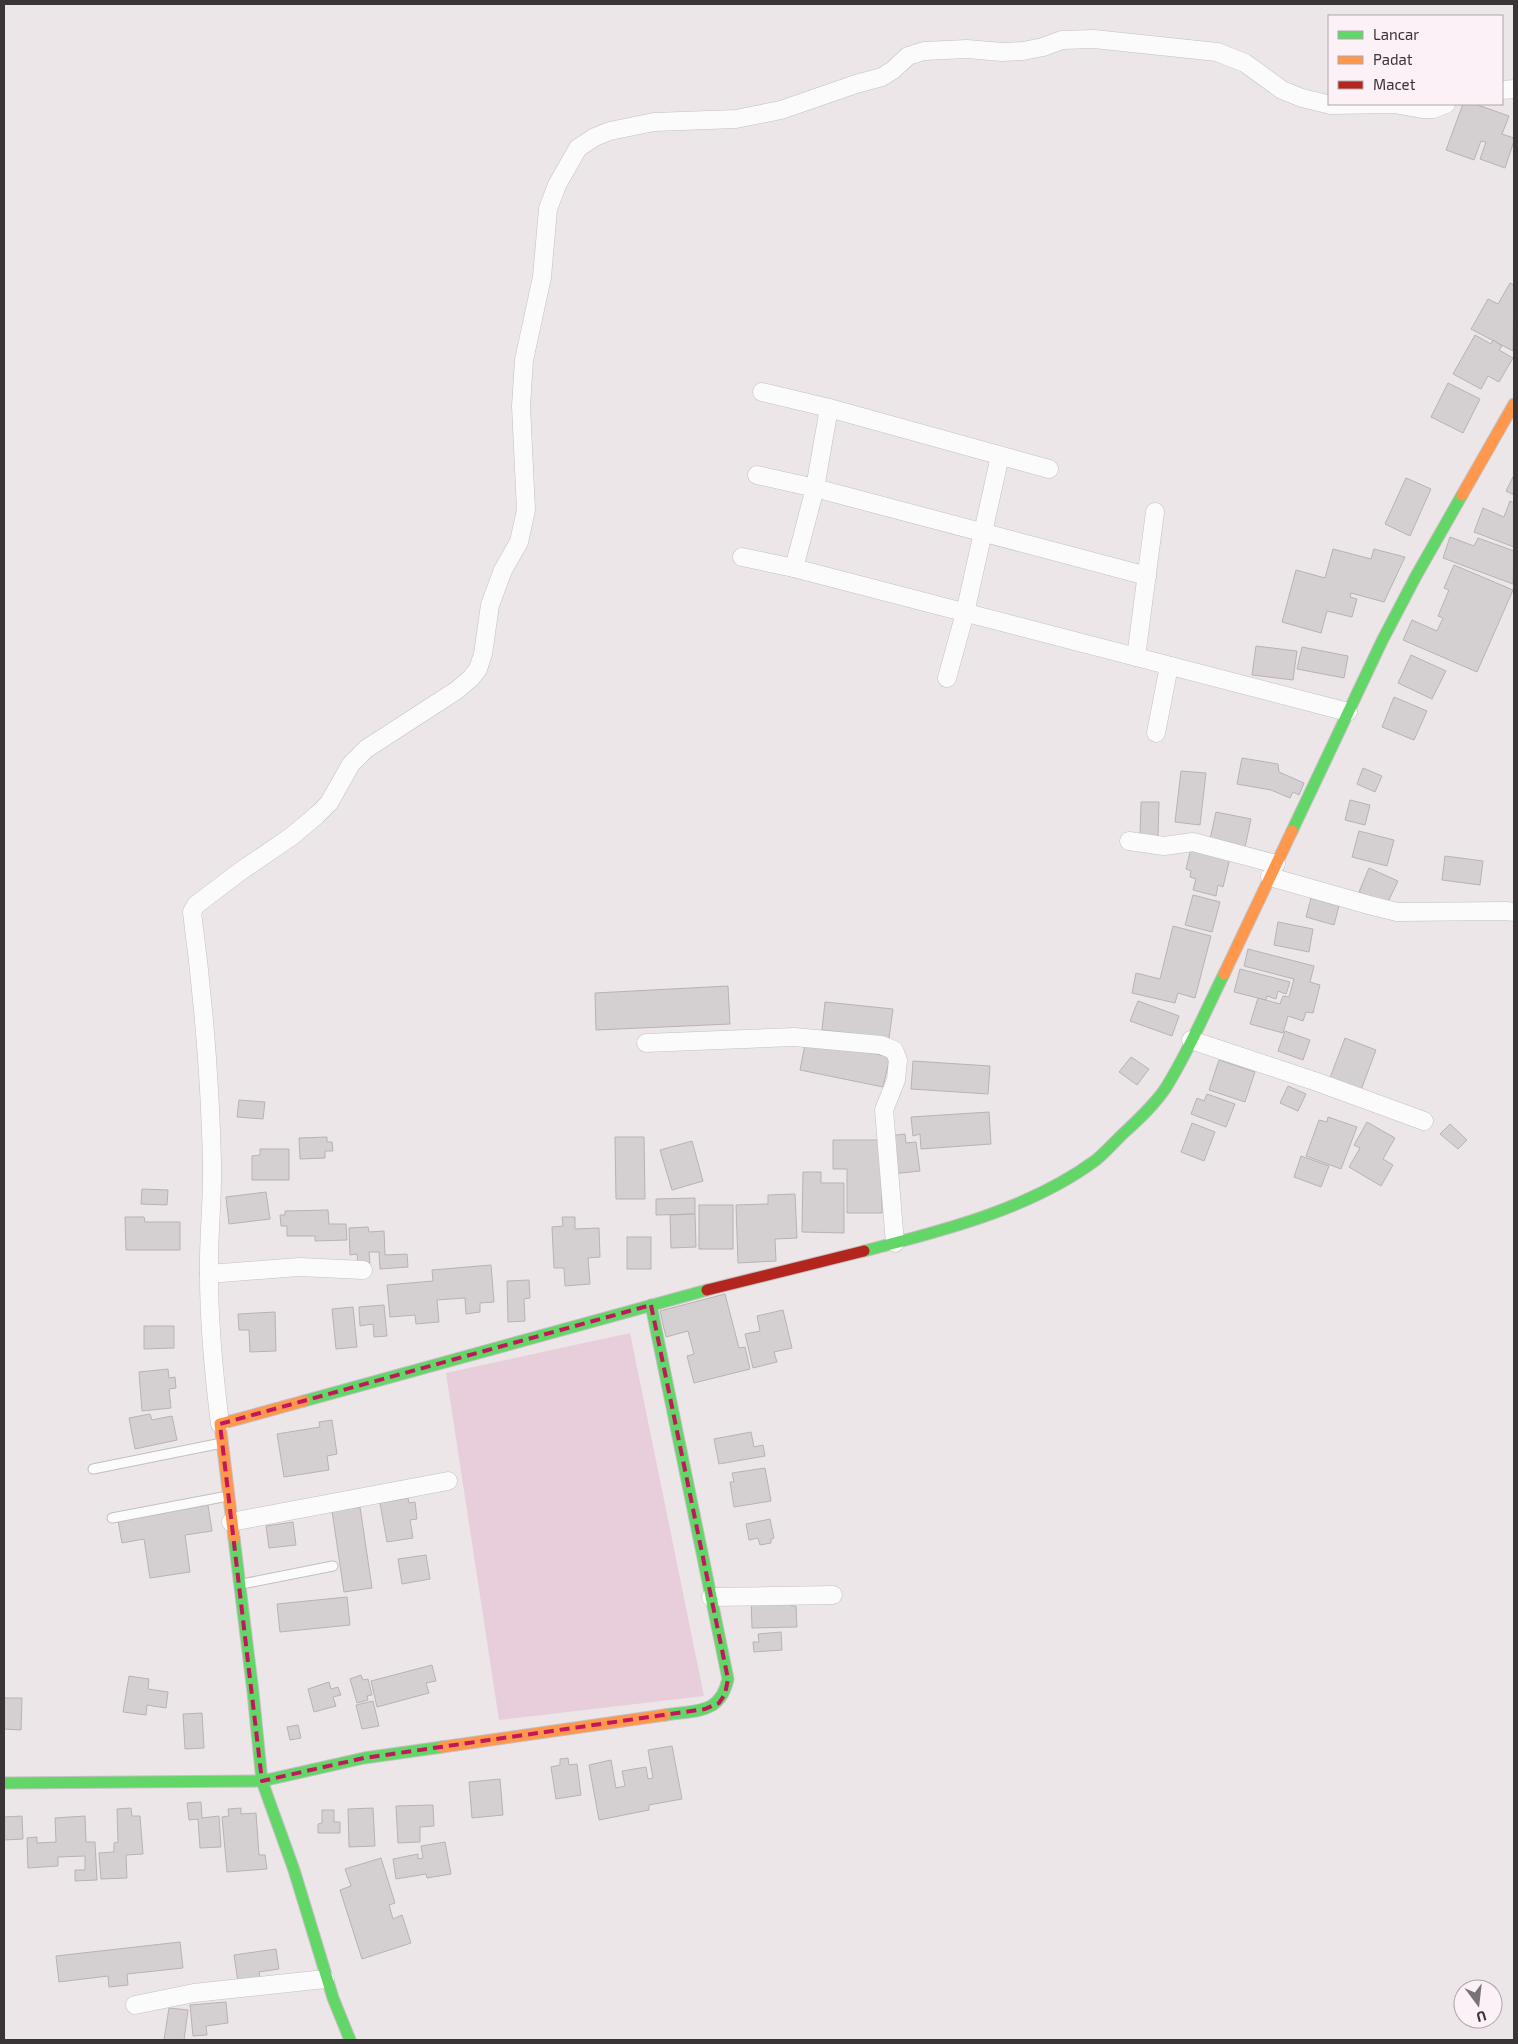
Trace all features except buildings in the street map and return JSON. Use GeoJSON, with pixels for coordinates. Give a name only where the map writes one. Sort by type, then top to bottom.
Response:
{"type":"FeatureCollection","features":[{"type":"Feature","properties":{"kind":"street"},"geometry":{"type":"LineString","coordinates":[[350,2040],[325,1979],[284,1838],[262,1781],[256,1707],[213,1371],[208,1274],[212,1162],[210,1110],[200,966],[192,912],[196,905],[292,836],[330,803],[351,764],[366,749],[457,690],[478,669],[483,654],[490,605],[503,570],[519,542],[526,510],[521,406],[524,360],[542,277],[548,209],[557,184],[578,148],[595,137],[610,131],[654,122],[736,119],[782,110],[878,78],[893,70],[908,56],[924,51],[967,49],[1002,52],[1023,51],[1043,47],[1062,40],[1094,40],[1217,52],[1245,63],[1282,90],[1302,98],[1328,104]]}},
{"type":"Feature","properties":{"kind":"street"},"geometry":{"type":"LineString","coordinates":[[1400,105],[1422,109],[1433,109],[1443,105]]}},
{"type":"Feature","properties":{"kind":"street"},"geometry":{"type":"LineString","coordinates":[[762,392],[829,408],[1049,469]]}},
{"type":"Feature","properties":{"kind":"street"},"geometry":{"type":"LineString","coordinates":[[220,1424],[718,1286],[895,1243],[1012,1206],[1043,1193],[1097,1159],[1150,1107],[1164,1090],[1191,1040],[1348,712],[1416,576],[1514,404]]}},
{"type":"Feature","properties":{"kind":"street"},"geometry":{"type":"LineString","coordinates":[[794,568],[815,488],[829,408]]}},
{"type":"Feature","properties":{"kind":"street"},"geometry":{"type":"LineString","coordinates":[[947,678],[965,613],[1000,456]]}},
{"type":"Feature","properties":{"kind":"street"},"geometry":{"type":"LineString","coordinates":[[757,475],[815,488],[1147,576]]}},
{"type":"Feature","properties":{"kind":"street"},"geometry":{"type":"LineString","coordinates":[[1136,657],[1155,512]]}},
{"type":"Feature","properties":{"kind":"street"},"geometry":{"type":"LineString","coordinates":[[742,557],[794,568],[1348,712]]}},
{"type":"Feature","properties":{"kind":"street"},"geometry":{"type":"LineString","coordinates":[[1156,733],[1169,666]]}},
{"type":"Feature","properties":{"kind":"street"},"geometry":{"type":"LineString","coordinates":[[1128,841],[1164,846],[1193,842],[1369,905],[1397,912],[1514,912]]}},
{"type":"Feature","properties":{"kind":"street"},"geometry":{"type":"LineString","coordinates":[[646,1043],[794,1037],[881,1045],[894,1050],[898,1060],[896,1080],[884,1110],[895,1243]]}},
{"type":"Feature","properties":{"kind":"street"},"geometry":{"type":"LineString","coordinates":[[1191,1040],[1320,1083],[1424,1121]]}},
{"type":"Feature","properties":{"kind":"street"},"geometry":{"type":"LineString","coordinates":[[208,1274],[299,1267],[363,1270]]}},
{"type":"Feature","properties":{"kind":"street"},"geometry":{"type":"LineString","coordinates":[[4,1783],[262,1781],[364,1758],[705,1709],[719,1703],[725,1694],[728,1679],[651,1305]]}},
{"type":"Feature","properties":{"kind":"street"},"geometry":{"type":"LineString","coordinates":[[231,1522],[448,1481]]}},
{"type":"Feature","properties":{"kind":"street"},"geometry":{"type":"LineString","coordinates":[[711,1597],[833,1595]]}},
{"type":"Feature","properties":{"kind":"street"},"geometry":{"type":"LineString","coordinates":[[135,2006],[194,1993],[325,1979]]}},
{"type":"Feature","properties":{"kind":"lane"},"geometry":{"type":"LineString","coordinates":[[93,1470],[222,1443]]}},
{"type":"Feature","properties":{"kind":"lane"},"geometry":{"type":"LineString","coordinates":[[112,1518],[228,1496]]}},
{"type":"Feature","properties":{"kind":"lane"},"geometry":{"type":"LineString","coordinates":[[240,1584],[333,1566]]}},
{"type":"Feature","properties":{"kind":"highlighted area"},"geometry":{"type":"Polygon","coordinates":[[[651,1305],[728,1679],[725,1694],[719,1703],[705,1709],[364,1758],[262,1781],[220,1424],[651,1305]]]}},
{"type":"Feature","properties":{"kind":"shaded area"},"geometry":{"type":"Polygon","coordinates":[[[630,1333],[704,1696],[499,1720],[446,1373],[630,1333]]]}},
{"type":"Feature","properties":{"kind":"traffic: fast"},"geometry":{"type":"LineString","coordinates":[[1292,831],[1382,641],[1462,495]]}},
{"type":"Feature","properties":{"kind":"traffic: fast"},"geometry":{"type":"LineString","coordinates":[[864,1251],[954,1226],[1014,1205],[1043,1192],[1096,1160],[1147,1111],[1165,1089],[1189,1047],[1224,974]]}},
{"type":"Feature","properties":{"kind":"traffic: fast"},"geometry":{"type":"LineString","coordinates":[[304,1401],[707,1290]]}},
{"type":"Feature","properties":{"kind":"traffic: fast"},"geometry":{"type":"LineString","coordinates":[[651,1305],[728,1679],[724,1691],[713,1705],[696,1711],[665,1715]]}},
{"type":"Feature","properties":{"kind":"traffic: fast"},"geometry":{"type":"LineString","coordinates":[[234,1538],[262,1781],[364,1758],[442,1747]]}},
{"type":"Feature","properties":{"kind":"traffic: fast"},"geometry":{"type":"LineString","coordinates":[[4,1783],[262,1781],[294,1870],[333,1998],[350,2040]]}},
{"type":"Feature","properties":{"kind":"traffic: slow"},"geometry":{"type":"LineString","coordinates":[[1462,495],[1514,404]]}},
{"type":"Feature","properties":{"kind":"traffic: slow"},"geometry":{"type":"LineString","coordinates":[[1224,974],[1292,831]]}},
{"type":"Feature","properties":{"kind":"traffic: slow"},"geometry":{"type":"LineString","coordinates":[[234,1538],[220,1424],[304,1401]]}},
{"type":"Feature","properties":{"kind":"traffic: slow"},"geometry":{"type":"LineString","coordinates":[[442,1747],[665,1715]]}},
{"type":"Feature","properties":{"kind":"traffic: jam"},"geometry":{"type":"LineString","coordinates":[[707,1290],[864,1251]]}}]}
